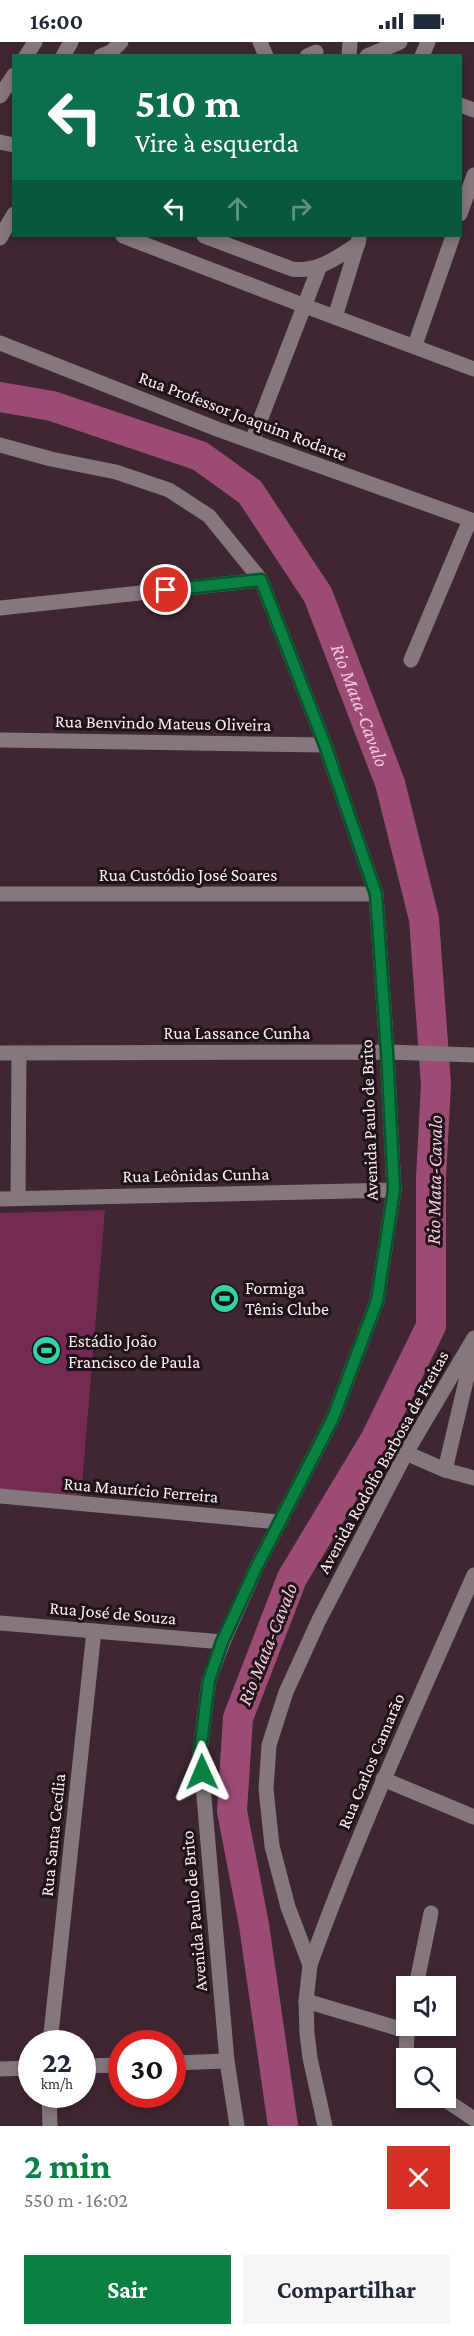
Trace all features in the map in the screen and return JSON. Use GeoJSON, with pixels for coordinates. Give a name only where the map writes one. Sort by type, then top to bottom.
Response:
{"type":"FeatureCollection","features":[{"type":"Feature","properties":{"kind":"street"},"geometry":{"type":"LineString","coordinates":[[106,54],[121,42]]}},
{"type":"Feature","properties":{"kind":"street"},"geometry":{"type":"LineString","coordinates":[[372,54],[400,42]]}},
{"type":"Feature","properties":{"kind":"street"},"geometry":{"type":"LineString","coordinates":[[0,96],[12,78]]}},
{"type":"Feature","properties":{"kind":"street"},"geometry":{"type":"LineString","coordinates":[[462,208],[474,175]]}},
{"type":"Feature","properties":{"kind":"street"},"geometry":{"type":"LineString","coordinates":[[0,238],[12,217]]}},
{"type":"Feature","properties":{"kind":"street"},"geometry":{"type":"LineString","coordinates":[[126,237],[474,369]]}},
{"type":"Feature","properties":{"kind":"street"},"geometry":{"type":"LineString","coordinates":[[207,237],[292,270],[302,271],[319,268],[359,240]]}},
{"type":"Feature","properties":{"kind":"street"},"geometry":{"type":"LineString","coordinates":[[415,345],[453,237]]}},
{"type":"Feature","properties":{"kind":"street"},"geometry":{"type":"LineString","coordinates":[[335,317],[359,240]]}},
{"type":"Feature","properties":{"kind":"street"},"geometry":{"type":"LineString","coordinates":[[252,441],[319,268]]}},
{"type":"Feature","properties":{"kind":"street","name":"Rua Professor Joaquim Rodarte"},"geometry":{"type":"LineString","coordinates":[[0,343],[252,441],[472,520]]}},
{"type":"Feature","properties":{"kind":"street","name":"Avenida Paulo de Brito"},"geometry":{"type":"LineString","coordinates":[[0,445],[51,459],[116,472],[169,490],[209,516],[261,580],[325,745],[376,894],[394,1190],[377,1301],[333,1418],[279,1522],[222,1642],[209,1680],[200,1751],[227,2061],[237,2126]]}},
{"type":"Feature","properties":{"kind":"street"},"geometry":{"type":"LineString","coordinates":[[411,660],[472,520]]}},
{"type":"Feature","properties":{"kind":"street"},"geometry":{"type":"LineString","coordinates":[[0,608],[261,580]]}},
{"type":"Feature","properties":{"kind":"street","name":"Rua Benvindo Mateus Oliveira"},"geometry":{"type":"LineString","coordinates":[[0,740],[325,745]]}},
{"type":"Feature","properties":{"kind":"street","name":"Rua Custódio José Soares"},"geometry":{"type":"LineString","coordinates":[[0,894],[376,894]]}},
{"type":"Feature","properties":{"kind":"street","name":"Rua Lassance Cunha"},"geometry":{"type":"LineString","coordinates":[[0,1053],[387,1052],[473,1055]]}},
{"type":"Feature","properties":{"kind":"street"},"geometry":{"type":"LineString","coordinates":[[18,1198],[19,1053]]}},
{"type":"Feature","properties":{"kind":"street","name":"Rua Leônidas Cunha"},"geometry":{"type":"LineString","coordinates":[[0,1198],[394,1190]]}},
{"type":"Feature","properties":{"kind":"street","name":"Avenida Rodolfo Barbosa de Freitas"},"geometry":{"type":"LineString","coordinates":[[325,2126],[310,2058],[307,2033],[306,2001],[310,1965],[288,1907],[272,1846],[266,1790],[269,1745],[286,1692],[319,1620],[406,1453],[474,1338]]}},
{"type":"Feature","properties":{"kind":"street"},"geometry":{"type":"LineString","coordinates":[[445,1470],[474,1346]]}},
{"type":"Feature","properties":{"kind":"street"},"geometry":{"type":"LineString","coordinates":[[406,1453],[445,1470],[474,1478]]}},
{"type":"Feature","properties":{"kind":"street","name":"Rua Maurício Ferreira"},"geometry":{"type":"LineString","coordinates":[[0,1496],[279,1522]]}},
{"type":"Feature","properties":{"kind":"street","name":"Rua Carlos Camarão"},"geometry":{"type":"LineString","coordinates":[[310,1965],[383,1779],[474,1575]]}},
{"type":"Feature","properties":{"kind":"street","name":"Rua José de Souza"},"geometry":{"type":"LineString","coordinates":[[0,1623],[222,1642]]}},
{"type":"Feature","properties":{"kind":"street","name":"Rua Santa Cecília"},"geometry":{"type":"LineString","coordinates":[[51,2030],[94,1631]]}},
{"type":"Feature","properties":{"kind":"street"},"geometry":{"type":"LineString","coordinates":[[383,1779],[474,1817]]}},
{"type":"Feature","properties":{"kind":"street"},"geometry":{"type":"LineString","coordinates":[[418,1976],[431,1913]]}},
{"type":"Feature","properties":{"kind":"street"},"geometry":{"type":"LineString","coordinates":[[306,2001],[396,2025]]}},
{"type":"Feature","properties":{"kind":"street"},"geometry":{"type":"LineString","coordinates":[[186,2062],[227,2061]]}},
{"type":"Feature","properties":{"kind":"street"},"geometry":{"type":"LineString","coordinates":[[0,2069],[18,2068]]}},
{"type":"Feature","properties":{"kind":"street"},"geometry":{"type":"LineString","coordinates":[[456,2105],[473,2115]]}},
{"type":"Feature","properties":{"kind":"street"},"geometry":{"type":"LineString","coordinates":[[49,2108],[50,2126]]}},
{"type":"Feature","properties":{"kind":"shaded area","name":"Estádio João Francisco de Paula"},"geometry":{"type":"Polygon","coordinates":[[[105,1210],[81,1496],[0,1489],[0,1213],[105,1210]]]}},
{"type":"Feature","properties":{"kind":"waterway","name":"Rio Mata-Cavalo"},"geometry":{"type":"LineString","coordinates":[[0,397],[52,406],[200,456],[250,492],[318,595],[390,783],[424,919],[436,1085],[431,1177],[431,1326],[375,1440],[292,1578],[238,1718],[232,1811],[254,1925],[283,2126]]}},
{"type":"Feature","properties":{"kind":"place","name":"Formiga Tênis Clube"},"geometry":{"type":"Point","coordinates":[224,1298]}},
{"type":"Feature","properties":{"kind":"place","name":"Estádio João Francisco de Paula"},"geometry":{"type":"Point","coordinates":[47,1351]}},
{"type":"Feature","properties":{"kind":"route"},"geometry":{"type":"LineString","coordinates":[[166,590],[261,580],[325,745],[376,894],[394,1190],[377,1301],[333,1418],[256,1568],[222,1642],[209,1680],[200,1751],[202,1772]]}}]}
